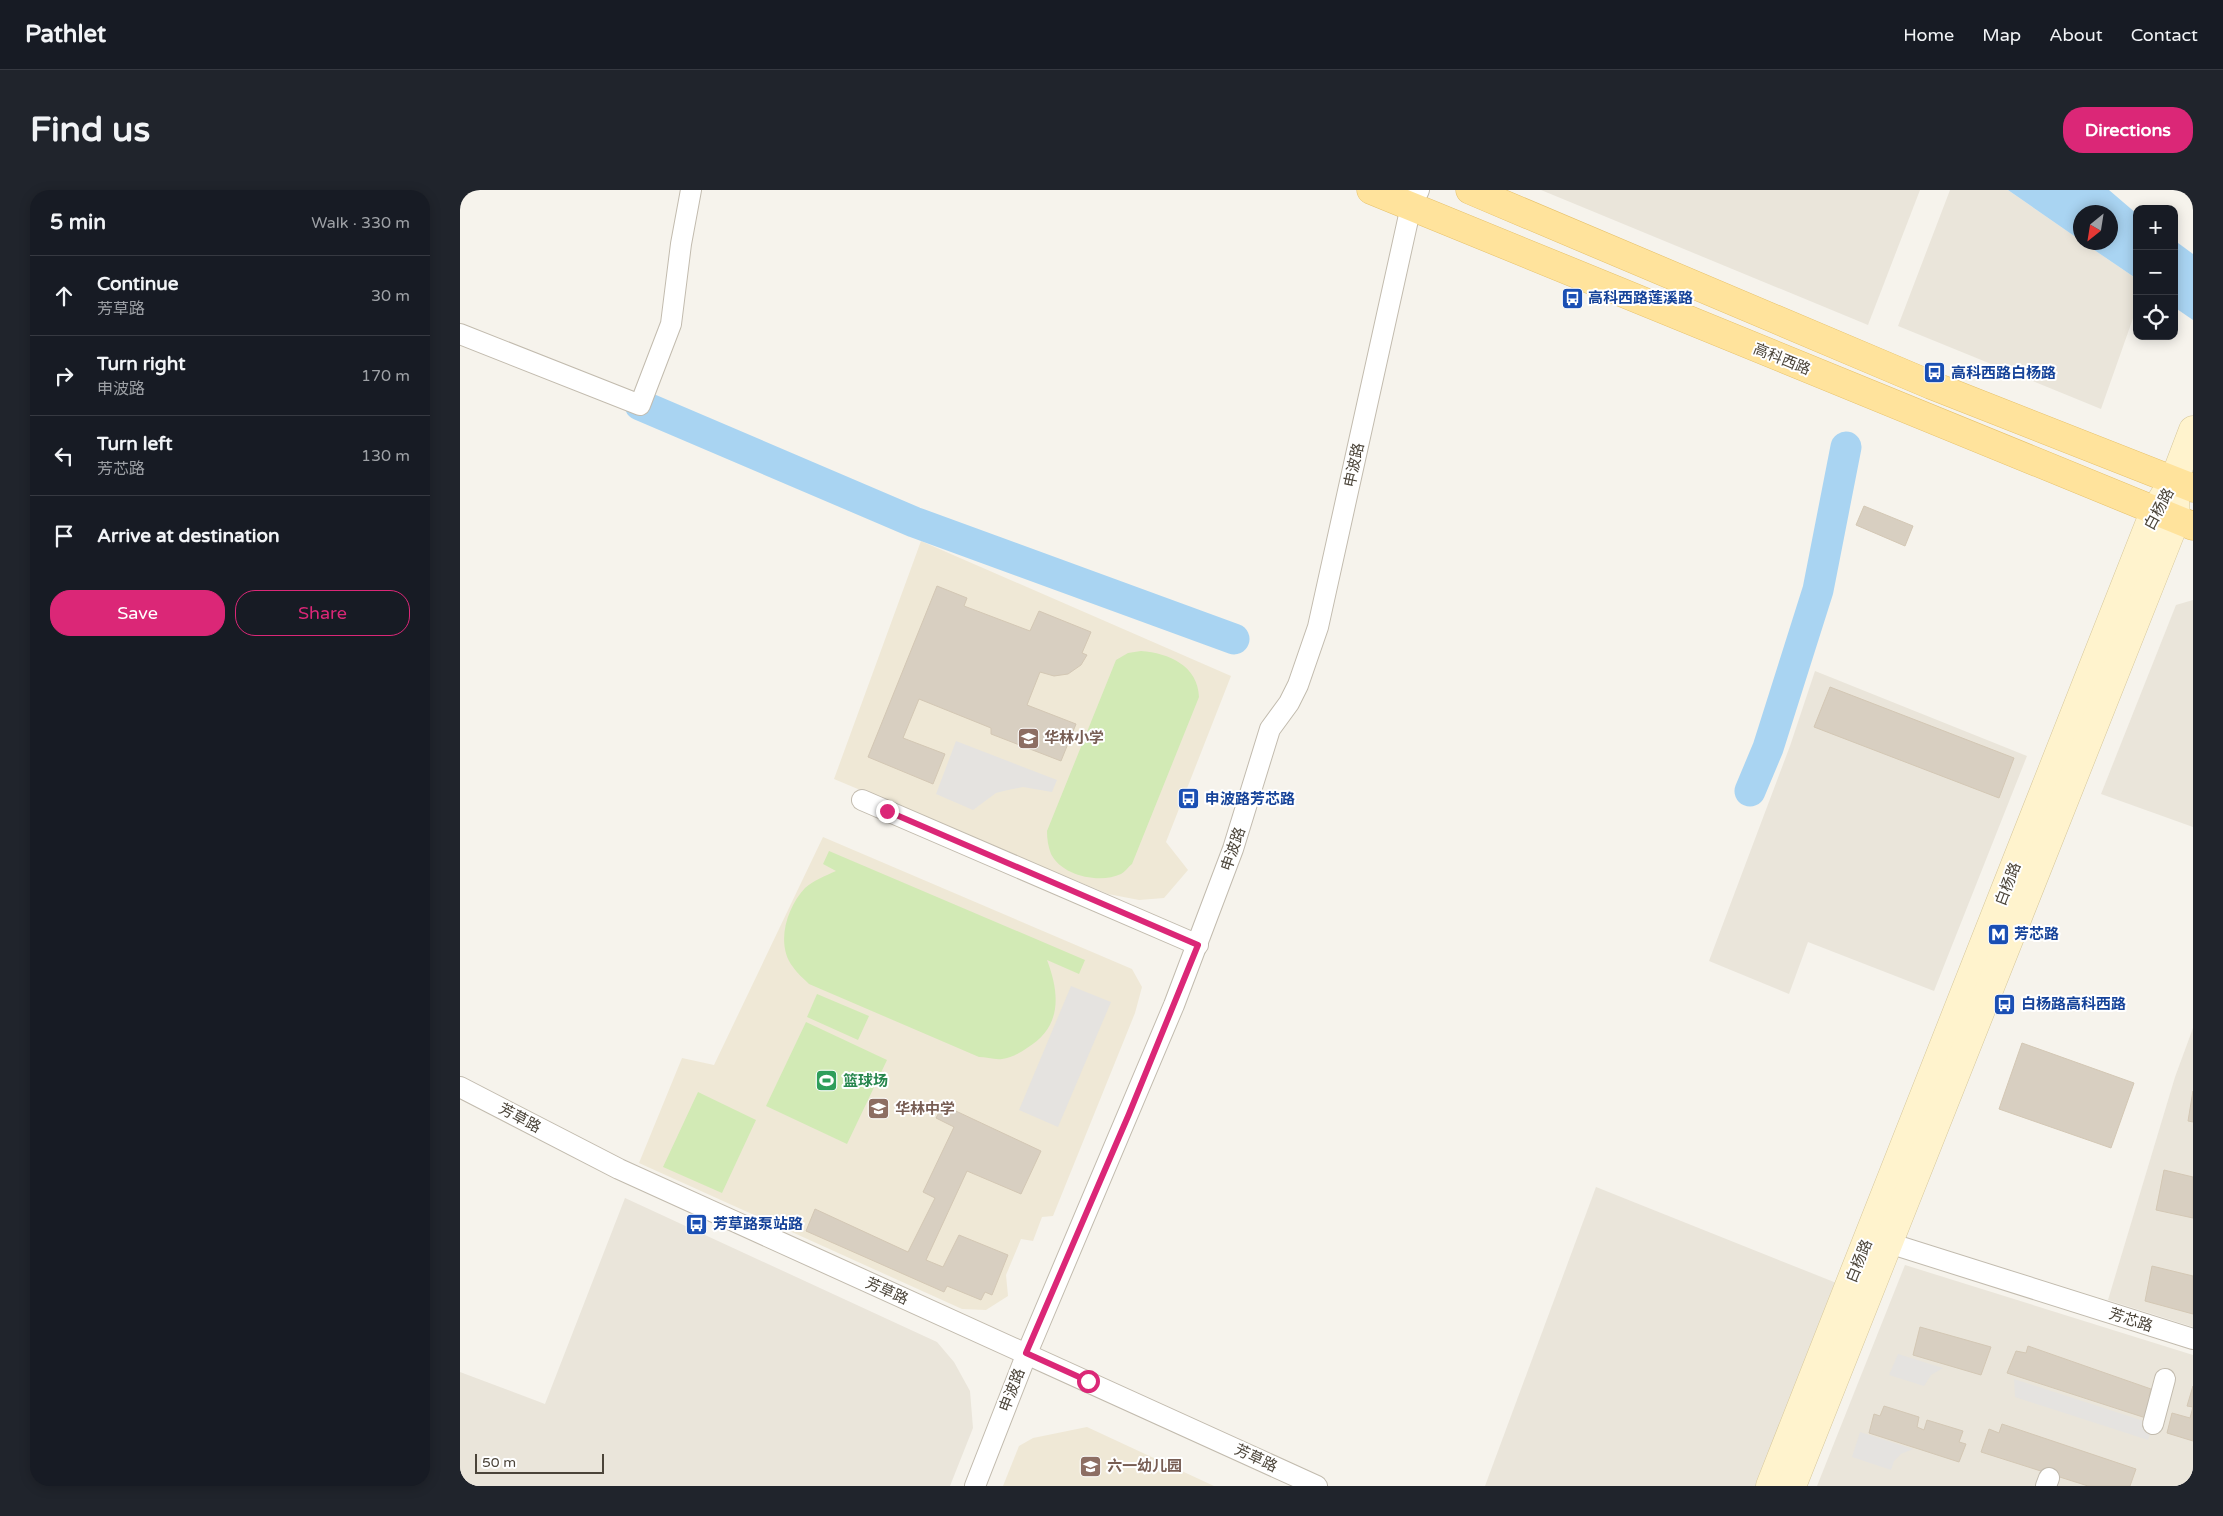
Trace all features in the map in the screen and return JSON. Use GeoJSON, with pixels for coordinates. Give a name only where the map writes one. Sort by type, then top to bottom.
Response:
{"type":"FeatureCollection","features":[{"type":"Feature","properties":{"kind":"main road","name":"高科西路"},"geometry":{"type":"LineString","coordinates":[[1370,190],[1415,198],[2174,519]]}},
{"type":"Feature","properties":{"kind":"main road"},"geometry":{"type":"LineString","coordinates":[[1470,190],[1931,385],[2184,484],[2193,430]]}},
{"type":"Feature","properties":{"kind":"main road","name":"白杨路"},"geometry":{"type":"LineString","coordinates":[[1770,1486],[1879,1240],[2174,519],[2184,484]]}},
{"type":"Feature","properties":{"kind":"main road","name":"白杨路"},"geometry":{"type":"LineString","coordinates":[[1792,1486],[1879,1240]]}},
{"type":"Feature","properties":{"kind":"street"},"geometry":{"type":"LineString","coordinates":[[460,334],[640,405],[671,324],[680,244],[691,190]]}},
{"type":"Feature","properties":{"kind":"street","name":"申波路"},"geometry":{"type":"LineString","coordinates":[[975,1486],[1026,1353],[1129,1114],[1198,945],[1233,850],[1270,730],[1292,697],[1314,641],[1415,198]]}},
{"type":"Feature","properties":{"kind":"street"},"geometry":{"type":"LineString","coordinates":[[862,800],[1198,945]]}},
{"type":"Feature","properties":{"kind":"street","name":"芳草路"},"geometry":{"type":"LineString","coordinates":[[460,1087],[620,1169],[1318,1486]]}},
{"type":"Feature","properties":{"kind":"street","name":"芳芯路"},"geometry":{"type":"LineString","coordinates":[[1879,1240],[2193,1339]]}},
{"type":"Feature","properties":{"kind":"street"},"geometry":{"type":"LineString","coordinates":[[2153,1424],[2166,1379]]}},
{"type":"Feature","properties":{"kind":"shaded area"},"geometry":{"type":"Polygon","coordinates":[[[1541,190],[1920,190],[1868,325],[1541,190]]]}},
{"type":"Feature","properties":{"kind":"shaded area"},"geometry":{"type":"Polygon","coordinates":[[[1950,190],[2008,190],[2073,235],[2073,250],[2094,250],[2133,276],[2133,318],[2101,409],[1898,326],[1950,190]]]}},
{"type":"Feature","properties":{"kind":"shaded area","name":"华林小学"},"geometry":{"type":"Polygon","coordinates":[[[921,541],[1231,676],[1166,842],[1188,870],[1164,898],[1139,900],[1108,894],[834,779],[921,541]]]}},
{"type":"Feature","properties":{"kind":"shaded area"},"geometry":{"type":"Polygon","coordinates":[[[2193,600],[2193,827],[2101,794],[2176,605],[2193,600]]]}},
{"type":"Feature","properties":{"kind":"shaded area"},"geometry":{"type":"Polygon","coordinates":[[[1815,671],[2027,756],[1934,991],[1808,942],[1789,994],[1709,961],[1790,746],[1815,671]]]}},
{"type":"Feature","properties":{"kind":"shaded area"},"geometry":{"type":"Polygon","coordinates":[[[956,741],[1057,780],[1052,792],[1023,787],[1008,790],[996,793],[973,810],[936,794],[956,741]]]}},
{"type":"Feature","properties":{"kind":"shaded area","name":"华林中学"},"geometry":{"type":"Polygon","coordinates":[[[823,837],[1132,969],[1142,987],[1135,1013],[1053,1216],[1042,1217],[1033,1241],[1021,1239],[1006,1275],[1008,1296],[986,1310],[962,1309],[639,1163],[682,1058],[714,1065],[823,837]]]}},
{"type":"Feature","properties":{"kind":"shaded area"},"geometry":{"type":"Polygon","coordinates":[[[1071,986],[1111,1002],[1058,1127],[1019,1110],[1071,986]]]}},
{"type":"Feature","properties":{"kind":"shaded area"},"geometry":{"type":"Polygon","coordinates":[[[2193,1028],[2193,1327],[2108,1300],[2175,1077],[2193,1028]]]}},
{"type":"Feature","properties":{"kind":"shaded area"},"geometry":{"type":"Polygon","coordinates":[[[1596,1187],[1849,1288],[1770,1486],[1485,1486],[1596,1187]]]}},
{"type":"Feature","properties":{"kind":"shaded area"},"geometry":{"type":"Polygon","coordinates":[[[625,1198],[937,1342],[954,1362],[970,1391],[973,1428],[950,1486],[460,1486],[460,1372],[545,1404],[625,1198]]]}},
{"type":"Feature","properties":{"kind":"shaded area"},"geometry":{"type":"Polygon","coordinates":[[[1905,1265],[2193,1355],[2193,1486],[1817,1486],[1905,1265]]]}},
{"type":"Feature","properties":{"kind":"shaded area"},"geometry":{"type":"Polygon","coordinates":[[[1898,1354],[1943,1368],[1931,1375],[1924,1386],[1889,1375],[1898,1354]]]}},
{"type":"Feature","properties":{"kind":"shaded area"},"geometry":{"type":"Polygon","coordinates":[[[2014,1379],[2153,1424],[2148,1440],[2015,1397],[2014,1379]]]}},
{"type":"Feature","properties":{"kind":"shaded area","name":"六一幼儿园"},"geometry":{"type":"Polygon","coordinates":[[[1087,1427],[1214,1486],[1003,1486],[1019,1446],[1033,1438],[1087,1427]]]}},
{"type":"Feature","properties":{"kind":"shaded area"},"geometry":{"type":"Polygon","coordinates":[[[1860,1432],[1913,1449],[1901,1454],[1894,1461],[1891,1470],[1852,1457],[1860,1432]]]}},
{"type":"Feature","properties":{"kind":"green space"},"geometry":{"type":"Polygon","coordinates":[[[1141,651],[1171,658],[1188,669],[1197,686],[1199,697],[1132,864],[1122,873],[1112,877],[1093,878],[1082,876],[1072,873],[1056,862],[1050,851],[1047,831],[1116,660],[1128,653],[1141,651]]]}},
{"type":"Feature","properties":{"kind":"green space"},"geometry":{"type":"Polygon","coordinates":[[[829,851],[1085,960],[1079,974],[1047,960],[1056,997],[1052,1020],[1047,1030],[1038,1040],[1012,1056],[999,1059],[979,1057],[809,984],[788,958],[784,937],[793,905],[805,888],[816,880],[836,871],[823,864],[829,851]]]}},
{"type":"Feature","properties":{"kind":"green space"},"geometry":{"type":"Polygon","coordinates":[[[817,994],[869,1016],[858,1040],[807,1017],[817,994]]]}},
{"type":"Feature","properties":{"kind":"green space","name":"篮球场"},"geometry":{"type":"Polygon","coordinates":[[[806,1022],[887,1060],[847,1144],[766,1106],[806,1022]]]}},
{"type":"Feature","properties":{"kind":"green space"},"geometry":{"type":"Polygon","coordinates":[[[698,1092],[756,1120],[722,1193],[663,1167],[698,1092]]]}},
{"type":"Feature","properties":{"kind":"water"},"geometry":{"type":"Polygon","coordinates":[[[2008,190],[2109,190],[2133,211],[2133,276],[2094,250],[2118,250],[2118,205],[2073,205],[2073,235],[2008,190]]]}},
{"type":"Feature","properties":{"kind":"water"},"geometry":{"type":"Polygon","coordinates":[[[2178,243],[2193,254],[2193,320],[2178,310],[2178,243]]]}},
{"type":"Feature","properties":{"kind":"building"},"geometry":{"type":"Polygon","coordinates":[[[1864,506],[1913,526],[1905,546],[1856,525],[1864,506]]]}},
{"type":"Feature","properties":{"kind":"building"},"geometry":{"type":"Polygon","coordinates":[[[937,586],[967,598],[964,606],[1030,631],[1039,611],[1091,632],[1082,653],[1087,655],[1081,665],[1068,674],[1054,676],[1040,672],[1027,705],[1076,724],[1061,761],[991,734],[991,728],[919,699],[903,738],[945,754],[933,784],[868,757],[937,586]]]}},
{"type":"Feature","properties":{"kind":"building"},"geometry":{"type":"Polygon","coordinates":[[[1830,687],[2014,758],[1999,798],[1814,727],[1830,687]]]}},
{"type":"Feature","properties":{"kind":"building"},"geometry":{"type":"Polygon","coordinates":[[[2022,1043],[2134,1083],[2111,1148],[1999,1109],[2022,1043]]]}},
{"type":"Feature","properties":{"kind":"building"},"geometry":{"type":"Polygon","coordinates":[[[2193,1091],[2193,1122],[2188,1121],[2193,1091]]]}},
{"type":"Feature","properties":{"kind":"building"},"geometry":{"type":"Polygon","coordinates":[[[943,1105],[1041,1151],[1021,1194],[967,1171],[926,1260],[943,1267],[959,1235],[1008,1255],[992,1295],[985,1292],[981,1300],[947,1286],[944,1292],[806,1231],[815,1209],[908,1252],[935,1198],[923,1192],[954,1127],[936,1118],[943,1105]]]}},
{"type":"Feature","properties":{"kind":"building"},"geometry":{"type":"Polygon","coordinates":[[[2164,1170],[2193,1177],[2193,1218],[2156,1210],[2164,1170]]]}},
{"type":"Feature","properties":{"kind":"building"},"geometry":{"type":"Polygon","coordinates":[[[2152,1266],[2193,1276],[2193,1314],[2145,1301],[2152,1266]]]}},
{"type":"Feature","properties":{"kind":"building"},"geometry":{"type":"Polygon","coordinates":[[[1920,1327],[1991,1347],[1981,1375],[1913,1355],[1920,1327]]]}},
{"type":"Feature","properties":{"kind":"building"},"geometry":{"type":"Polygon","coordinates":[[[2028,1346],[2151,1389],[2149,1396],[2156,1398],[2149,1419],[2007,1373],[2016,1351],[2026,1353],[2028,1346]]]}},
{"type":"Feature","properties":{"kind":"building"},"geometry":{"type":"Polygon","coordinates":[[[2193,1386],[2193,1407],[2187,1406],[2193,1386]]]}},
{"type":"Feature","properties":{"kind":"building"},"geometry":{"type":"Polygon","coordinates":[[[1884,1406],[1919,1417],[1917,1427],[1924,1430],[1927,1420],[1963,1431],[1959,1442],[1966,1444],[1959,1462],[1869,1433],[1874,1414],[1880,1416],[1884,1406]]]}},
{"type":"Feature","properties":{"kind":"building"},"geometry":{"type":"Polygon","coordinates":[[[2193,1407],[2193,1441],[2167,1433],[2172,1413],[2190,1418],[2193,1407]]]}},
{"type":"Feature","properties":{"kind":"building"},"geometry":{"type":"Polygon","coordinates":[[[2002,1424],[2136,1469],[2130,1486],[2088,1486],[1981,1452],[1989,1429],[1999,1433],[2002,1424]]]}},
{"type":"Feature","properties":{"kind":"waterway"},"geometry":{"type":"LineString","coordinates":[[640,405],[914,522],[1234,639]]}},
{"type":"Feature","properties":{"kind":"waterway"},"geometry":{"type":"LineString","coordinates":[[1750,791],[1768,748],[1818,590],[1846,447]]}},
{"type":"Feature","properties":{"kind":"place","name":"高科西路莲溪路"},"geometry":{"type":"Point","coordinates":[1572,298]}},
{"type":"Feature","properties":{"kind":"place","name":"高科西路白杨路"},"geometry":{"type":"Point","coordinates":[1935,373]}},
{"type":"Feature","properties":{"kind":"place","name":"华林小学"},"geometry":{"type":"Point","coordinates":[1028,738]}},
{"type":"Feature","properties":{"kind":"place","name":"申波路芳芯路"},"geometry":{"type":"Point","coordinates":[1189,799]}},
{"type":"Feature","properties":{"kind":"place","name":"芳芯路"},"geometry":{"type":"Point","coordinates":[1998,934]}},
{"type":"Feature","properties":{"kind":"place","name":"白杨路高科西路"},"geometry":{"type":"Point","coordinates":[2005,1004]}},
{"type":"Feature","properties":{"kind":"place","name":"篮球场"},"geometry":{"type":"Point","coordinates":[827,1081]}},
{"type":"Feature","properties":{"kind":"place","name":"华林中学"},"geometry":{"type":"Point","coordinates":[879,1109]}},
{"type":"Feature","properties":{"kind":"place","name":"芳草路泵站路"},"geometry":{"type":"Point","coordinates":[697,1224]}},
{"type":"Feature","properties":{"kind":"place","name":"六一幼儿园"},"geometry":{"type":"Point","coordinates":[1091,1466]}},
{"type":"Feature","properties":{"kind":"route"},"geometry":{"type":"LineString","coordinates":[[887,811],[1198,945],[1129,1114],[1026,1353],[1088,1381]]}}]}
